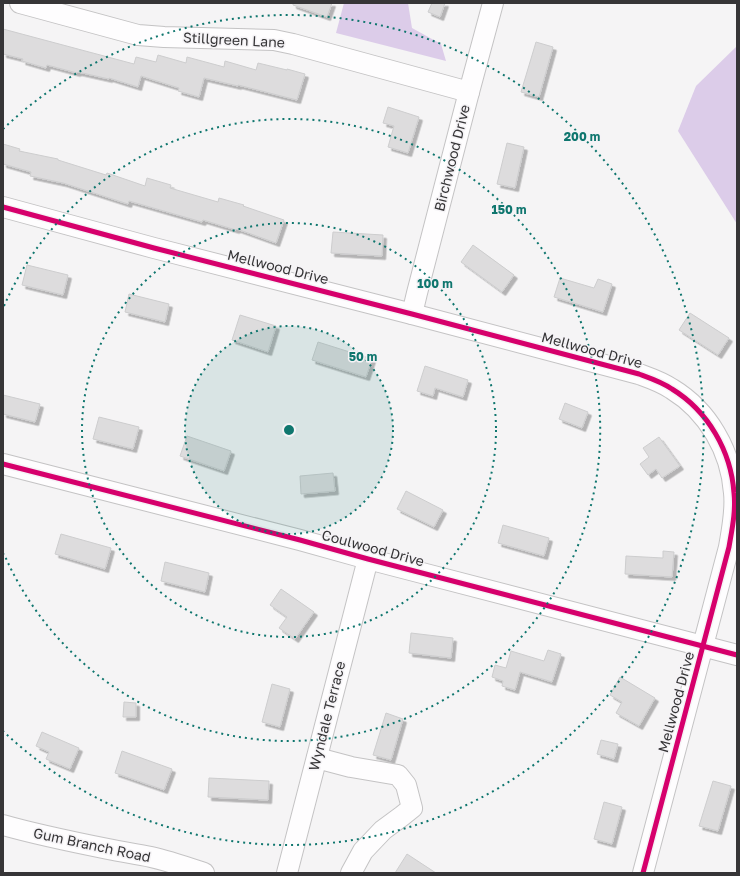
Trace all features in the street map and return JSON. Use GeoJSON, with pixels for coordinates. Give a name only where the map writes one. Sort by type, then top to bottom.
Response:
{"type":"FeatureCollection","features":[{"type":"Feature","properties":{"kind":"street","name":"Stillgreen Lane"},"geometry":{"type":"LineString","coordinates":[[20,3],[138,35],[274,40],[469,92]]}},
{"type":"Feature","properties":{"kind":"street","name":"Birchwood Drive"},"geometry":{"type":"LineString","coordinates":[[412,314],[493,3]]}},
{"type":"Feature","properties":{"kind":"street","name":"Mellwood Drive"},"geometry":{"type":"LineString","coordinates":[[3,207],[162,250],[639,374],[672,388],[684,396],[700,412],[721,444],[730,468],[734,498],[733,519],[729,547],[643,873]]}},
{"type":"Feature","properties":{"kind":"street","name":"Coulwood Drive"},"geometry":{"type":"LineString","coordinates":[[3,464],[737,655]]}},
{"type":"Feature","properties":{"kind":"street","name":"Wyndale Terrace"},"geometry":{"type":"LineString","coordinates":[[287,873],[368,559]]}},
{"type":"Feature","properties":{"kind":"street"},"geometry":{"type":"LineString","coordinates":[[317,758],[351,767],[398,775],[406,786],[412,808],[378,835],[363,851],[351,873]]}},
{"type":"Feature","properties":{"kind":"street","name":"Gum Branch Road"},"geometry":{"type":"LineString","coordinates":[[3,825],[54,838],[152,857],[204,873]]}},
{"type":"Feature","properties":{"kind":"shaded area"},"geometry":{"type":"Polygon","coordinates":[[[344,3],[408,3],[412,28],[441,44],[446,61],[336,33],[344,3]]]}},
{"type":"Feature","properties":{"kind":"shaded area"},"geometry":{"type":"Polygon","coordinates":[[[737,46],[737,224],[678,131],[696,86],[737,46]]]}},
{"type":"Feature","properties":{"kind":"building"},"geometry":{"type":"Polygon","coordinates":[[[293,3],[332,3],[327,17],[293,5],[293,3]]]}},
{"type":"Feature","properties":{"kind":"building"},"geometry":{"type":"Polygon","coordinates":[[[432,3],[445,3],[440,17],[428,12],[432,3]]]}},
{"type":"Feature","properties":{"kind":"building"},"geometry":{"type":"Polygon","coordinates":[[[3,29],[134,64],[136,57],[156,62],[158,55],[186,63],[187,57],[224,67],[225,61],[256,70],[258,63],[305,74],[297,100],[204,78],[199,97],[178,91],[179,88],[141,76],[138,87],[109,78],[77,73],[47,65],[46,68],[22,61],[23,59],[3,54],[3,29]]]}},
{"type":"Feature","properties":{"kind":"building"},"geometry":{"type":"Polygon","coordinates":[[[536,42],[553,47],[539,97],[521,92],[536,42]]]}},
{"type":"Feature","properties":{"kind":"building"},"geometry":{"type":"Polygon","coordinates":[[[388,107],[419,117],[408,153],[388,147],[394,126],[383,123],[388,107]]]}},
{"type":"Feature","properties":{"kind":"building"},"geometry":{"type":"Polygon","coordinates":[[[507,143],[524,147],[515,188],[497,184],[507,143]]]}},
{"type":"Feature","properties":{"kind":"building"},"geometry":{"type":"Polygon","coordinates":[[[3,144],[20,149],[19,151],[58,159],[145,186],[147,178],[171,185],[170,188],[218,202],[219,198],[244,205],[243,206],[284,220],[276,243],[237,229],[236,230],[203,220],[202,222],[129,201],[128,204],[63,183],[30,176],[31,172],[3,164],[3,144]]]}},
{"type":"Feature","properties":{"kind":"building"},"geometry":{"type":"Polygon","coordinates":[[[333,232],[383,235],[382,256],[331,253],[333,232]]]}},
{"type":"Feature","properties":{"kind":"building"},"geometry":{"type":"Polygon","coordinates":[[[473,245],[514,275],[502,292],[461,262],[473,245]]]}},
{"type":"Feature","properties":{"kind":"building"},"geometry":{"type":"Polygon","coordinates":[[[27,265],[68,275],[63,295],[22,285],[27,265]]]}},
{"type":"Feature","properties":{"kind":"building"},"geometry":{"type":"Polygon","coordinates":[[[560,278],[594,288],[598,279],[612,284],[603,312],[554,297],[560,278]]]}},
{"type":"Feature","properties":{"kind":"building"},"geometry":{"type":"Polygon","coordinates":[[[129,294],[169,304],[165,322],[125,312],[129,294]]]}},
{"type":"Feature","properties":{"kind":"building"},"geometry":{"type":"Polygon","coordinates":[[[690,313],[729,338],[718,355],[679,330],[690,313]]]}},
{"type":"Feature","properties":{"kind":"building"},"geometry":{"type":"Polygon","coordinates":[[[240,315],[276,326],[268,352],[232,340],[240,315]]]}},
{"type":"Feature","properties":{"kind":"building"},"geometry":{"type":"Polygon","coordinates":[[[318,342],[372,359],[366,377],[312,360],[318,342]]]}},
{"type":"Feature","properties":{"kind":"building"},"geometry":{"type":"Polygon","coordinates":[[[425,366],[468,380],[463,397],[435,388],[433,396],[417,391],[425,366]]]}},
{"type":"Feature","properties":{"kind":"building"},"geometry":{"type":"Polygon","coordinates":[[[3,395],[40,404],[35,422],[3,414],[3,395]]]}},
{"type":"Feature","properties":{"kind":"building"},"geometry":{"type":"Polygon","coordinates":[[[565,403],[588,412],[582,428],[559,419],[565,403]]]}},
{"type":"Feature","properties":{"kind":"building"},"geometry":{"type":"Polygon","coordinates":[[[99,417],[139,427],[133,449],[93,439],[99,417]]]}},
{"type":"Feature","properties":{"kind":"building"},"geometry":{"type":"Polygon","coordinates":[[[187,436],[231,451],[224,471],[180,456],[187,436]]]}},
{"type":"Feature","properties":{"kind":"building"},"geometry":{"type":"Polygon","coordinates":[[[659,437],[680,466],[662,478],[656,469],[648,475],[640,464],[649,457],[643,448],[659,437]]]}},
{"type":"Feature","properties":{"kind":"building"},"geometry":{"type":"Polygon","coordinates":[[[333,473],[335,491],[301,494],[300,476],[333,473]]]}},
{"type":"Feature","properties":{"kind":"building"},"geometry":{"type":"Polygon","coordinates":[[[406,491],[443,510],[434,527],[397,509],[406,491]]]}},
{"type":"Feature","properties":{"kind":"building"},"geometry":{"type":"Polygon","coordinates":[[[503,525],[549,538],[544,556],[498,543],[503,525]]]}},
{"type":"Feature","properties":{"kind":"building"},"geometry":{"type":"Polygon","coordinates":[[[61,534],[111,548],[105,569],[55,554],[61,534]]]}},
{"type":"Feature","properties":{"kind":"building"},"geometry":{"type":"Polygon","coordinates":[[[663,551],[674,552],[672,577],[625,574],[626,556],[663,558],[663,551]]]}},
{"type":"Feature","properties":{"kind":"building"},"geometry":{"type":"Polygon","coordinates":[[[165,562],[209,573],[205,592],[161,581],[165,562]]]}},
{"type":"Feature","properties":{"kind":"building"},"geometry":{"type":"Polygon","coordinates":[[[281,589],[314,612],[295,639],[279,628],[287,617],[270,605],[281,589]]]}},
{"type":"Feature","properties":{"kind":"building"},"geometry":{"type":"Polygon","coordinates":[[[411,633],[453,638],[451,658],[409,653],[411,633]]]}},
{"type":"Feature","properties":{"kind":"building"},"geometry":{"type":"Polygon","coordinates":[[[548,650],[561,654],[552,682],[520,672],[515,690],[502,686],[503,681],[492,677],[495,665],[506,668],[511,651],[544,661],[548,650]]]}},
{"type":"Feature","properties":{"kind":"building"},"geometry":{"type":"Polygon","coordinates":[[[620,677],[655,698],[639,726],[616,713],[622,702],[610,695],[620,677]]]}},
{"type":"Feature","properties":{"kind":"building"},"geometry":{"type":"Polygon","coordinates":[[[272,684],[290,689],[280,727],[262,722],[272,684]]]}},
{"type":"Feature","properties":{"kind":"building"},"geometry":{"type":"Polygon","coordinates":[[[124,702],[136,703],[136,717],[123,717],[124,702]]]}},
{"type":"Feature","properties":{"kind":"building"},"geometry":{"type":"Polygon","coordinates":[[[386,713],[403,719],[391,760],[373,755],[386,713]]]}},
{"type":"Feature","properties":{"kind":"building"},"geometry":{"type":"Polygon","coordinates":[[[42,732],[79,748],[70,769],[46,759],[49,752],[36,746],[42,732]]]}},
{"type":"Feature","properties":{"kind":"building"},"geometry":{"type":"Polygon","coordinates":[[[601,740],[618,744],[614,759],[597,754],[601,740]]]}},
{"type":"Feature","properties":{"kind":"building"},"geometry":{"type":"Polygon","coordinates":[[[122,751],[172,769],[164,790],[115,773],[122,751]]]}},
{"type":"Feature","properties":{"kind":"building"},"geometry":{"type":"Polygon","coordinates":[[[209,778],[269,781],[268,800],[208,797],[209,778]]]}},
{"type":"Feature","properties":{"kind":"building"},"geometry":{"type":"Polygon","coordinates":[[[713,781],[731,786],[718,831],[699,826],[713,781]]]}},
{"type":"Feature","properties":{"kind":"building"},"geometry":{"type":"Polygon","coordinates":[[[604,802],[622,807],[612,844],[594,839],[604,802]]]}},
{"type":"Feature","properties":{"kind":"building"},"geometry":{"type":"Polygon","coordinates":[[[407,854],[436,873],[395,873],[407,854]]]}},
{"type":"Feature","properties":{"kind":"cycle path"},"geometry":{"type":"LineString","coordinates":[[3,207],[154,248],[639,374],[656,380],[685,398],[707,420],[723,447],[732,477],[734,493],[733,520],[729,547],[643,873]]}},
{"type":"Feature","properties":{"kind":"cycle path"},"geometry":{"type":"LineString","coordinates":[[3,464],[300,540],[737,655]]}}]}
